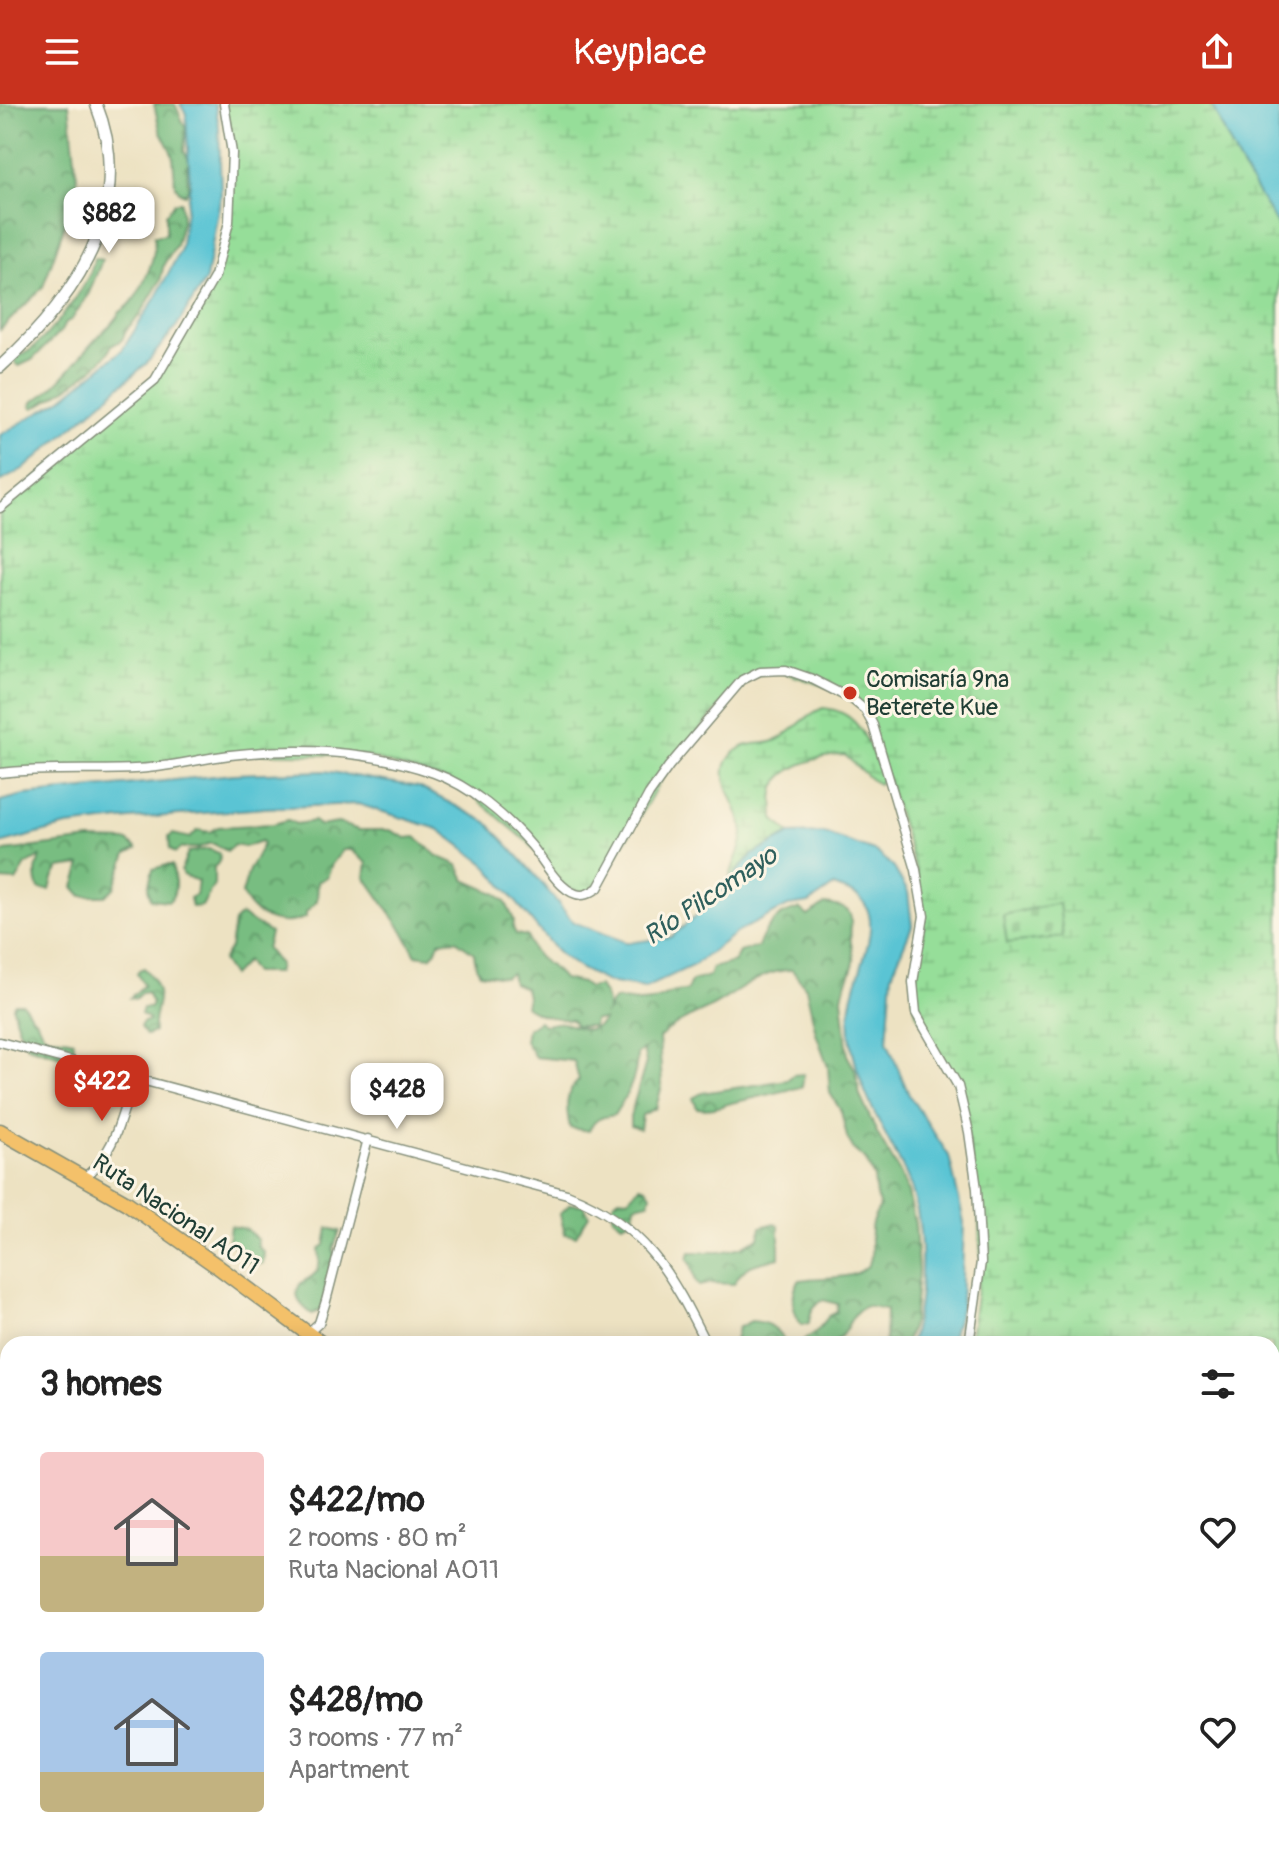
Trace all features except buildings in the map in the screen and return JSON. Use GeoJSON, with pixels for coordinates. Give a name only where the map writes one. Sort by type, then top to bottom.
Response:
{"type":"FeatureCollection","features":[{"type":"Feature","properties":{"kind":"main road","name":"Ruta Nacional A011"},"geometry":{"type":"LineString","coordinates":[[0,1131],[127,1203],[313,1336]]}},
{"type":"Feature","properties":{"kind":"street"},"geometry":{"type":"LineString","coordinates":[[0,367],[34,336],[62,303],[82,273],[96,240],[107,205],[110,161],[105,125],[96,104]]}},
{"type":"Feature","properties":{"kind":"street"},"geometry":{"type":"LineString","coordinates":[[0,508],[155,380],[215,276],[229,222],[232,153],[224,104]]}},
{"type":"Feature","properties":{"kind":"street"},"geometry":{"type":"LineString","coordinates":[[0,773],[133,769],[257,753],[330,751],[365,756],[414,767],[459,784],[505,819],[565,887],[576,894],[587,894],[598,888],[649,794],[669,766],[742,680],[760,671],[786,670],[834,689],[865,710],[873,725],[916,870],[924,916],[913,982],[916,1013],[958,1086],[969,1132],[977,1189],[981,1262],[970,1336]]}},
{"type":"Feature","properties":{"kind":"street"},"geometry":{"type":"LineString","coordinates":[[0,1042],[567,1194],[610,1214],[644,1243],[687,1303],[702,1336]]}},
{"type":"Feature","properties":{"kind":"street"},"geometry":{"type":"LineString","coordinates":[[84,1178],[101,1164],[111,1148],[134,1078]]}},
{"type":"Feature","properties":{"kind":"street"},"geometry":{"type":"LineString","coordinates":[[309,1332],[319,1323],[326,1301],[368,1139]]}},
{"type":"Feature","properties":{"kind":"green space"},"geometry":{"type":"Polygon","coordinates":[[[0,104],[69,104],[78,187],[43,287],[0,330],[0,104]]]}},
{"type":"Feature","properties":{"kind":"green space"},"geometry":{"type":"Polygon","coordinates":[[[154,104],[175,104],[186,129],[184,151],[190,162],[185,194],[175,185],[173,155],[160,130],[154,104]]]}},
{"type":"Feature","properties":{"kind":"green space"},"geometry":{"type":"Polygon","coordinates":[[[224,104],[1211,104],[1238,160],[1279,228],[1279,1336],[970,1336],[981,1262],[977,1189],[958,1086],[916,1013],[913,997],[923,932],[916,870],[865,710],[834,689],[773,669],[742,680],[669,766],[608,871],[587,894],[565,887],[529,843],[459,784],[365,756],[257,753],[133,769],[0,773],[0,508],[155,380],[215,276],[229,222],[232,153],[224,104]]]}},
{"type":"Feature","properties":{"kind":"green space"},"geometry":{"type":"Polygon","coordinates":[[[175,202],[181,202],[182,221],[176,245],[140,315],[126,330],[122,340],[111,346],[90,371],[34,408],[31,406],[60,381],[134,299],[150,267],[154,236],[166,234],[166,214],[175,202]]]}},
{"type":"Feature","properties":{"kind":"green space"},"geometry":{"type":"Polygon","coordinates":[[[94,258],[102,260],[89,293],[72,319],[32,360],[19,366],[15,363],[16,357],[33,348],[50,331],[79,293],[94,258]]]}},
{"type":"Feature","properties":{"kind":"green space"},"geometry":{"type":"Polygon","coordinates":[[[823,708],[847,716],[856,723],[883,778],[879,784],[870,779],[845,755],[825,757],[792,769],[777,783],[773,798],[774,819],[790,834],[752,855],[729,881],[743,833],[725,778],[725,767],[730,757],[745,746],[777,740],[823,708]]]}},
{"type":"Feature","properties":{"kind":"green space"},"geometry":{"type":"Polygon","coordinates":[[[288,820],[296,824],[314,821],[320,826],[338,823],[359,830],[390,830],[406,838],[416,837],[437,856],[458,865],[465,880],[497,894],[506,903],[516,934],[527,936],[538,957],[563,979],[582,983],[588,988],[599,986],[606,998],[608,1012],[610,1004],[616,999],[645,1002],[686,991],[692,981],[709,976],[712,968],[734,962],[739,952],[758,947],[769,927],[785,914],[800,909],[808,916],[825,904],[848,911],[854,960],[842,998],[848,1057],[855,1069],[860,1096],[900,1173],[915,1224],[918,1272],[913,1322],[908,1336],[885,1336],[886,1309],[861,1308],[841,1336],[810,1336],[837,1312],[838,1304],[823,1300],[813,1309],[809,1323],[802,1325],[796,1315],[795,1290],[800,1280],[851,1275],[860,1272],[870,1262],[872,1223],[880,1207],[874,1178],[866,1160],[854,1150],[847,1137],[841,1111],[830,1093],[828,1067],[816,1033],[806,988],[792,970],[759,978],[682,1021],[659,1038],[662,1085],[656,1108],[642,1115],[640,1129],[630,1126],[630,1117],[646,1062],[643,1050],[637,1054],[630,1086],[614,1115],[598,1119],[589,1131],[570,1128],[567,1102],[579,1080],[574,1061],[535,1057],[525,1041],[527,1029],[539,1021],[543,1025],[562,1023],[589,1029],[604,1020],[594,1020],[593,1026],[576,1026],[572,1020],[530,1010],[525,1006],[525,988],[513,983],[511,973],[504,977],[480,973],[474,953],[456,940],[439,942],[430,957],[416,955],[365,877],[367,863],[351,850],[343,850],[327,877],[318,882],[317,901],[306,912],[306,917],[278,922],[254,910],[242,894],[249,870],[263,844],[261,841],[245,847],[234,845],[227,851],[214,844],[181,848],[175,853],[170,849],[169,837],[173,834],[190,838],[198,830],[210,832],[218,827],[273,824],[288,820]]]}},
{"type":"Feature","properties":{"kind":"green space"},"geometry":{"type":"Polygon","coordinates":[[[90,840],[128,841],[137,849],[127,854],[114,888],[105,896],[82,896],[74,887],[81,865],[59,868],[50,890],[39,889],[36,872],[40,857],[26,865],[16,881],[0,880],[0,854],[5,851],[90,840]]]}},
{"type":"Feature","properties":{"kind":"green space"},"geometry":{"type":"Polygon","coordinates":[[[208,849],[220,855],[214,867],[214,884],[202,906],[192,907],[190,898],[196,895],[198,881],[183,875],[181,871],[188,852],[208,849]]]}},
{"type":"Feature","properties":{"kind":"green space"},"geometry":{"type":"Polygon","coordinates":[[[172,865],[174,874],[172,898],[169,901],[151,899],[148,888],[153,869],[172,865]]]}},
{"type":"Feature","properties":{"kind":"green space"},"geometry":{"type":"Polygon","coordinates":[[[1059,903],[1063,937],[1007,943],[1003,915],[1059,903]]]}},
{"type":"Feature","properties":{"kind":"green space"},"geometry":{"type":"Polygon","coordinates":[[[241,915],[270,933],[266,949],[279,964],[277,973],[254,973],[246,961],[232,976],[222,961],[230,948],[234,922],[241,915]]]}},
{"type":"Feature","properties":{"kind":"green space"},"geometry":{"type":"Polygon","coordinates":[[[144,968],[157,987],[158,994],[154,1032],[146,1035],[140,1027],[143,1022],[149,1021],[141,1014],[143,1008],[150,1008],[152,1003],[147,992],[135,999],[130,998],[144,985],[137,974],[144,968]]]}},
{"type":"Feature","properties":{"kind":"green space"},"geometry":{"type":"Polygon","coordinates":[[[15,1003],[24,1005],[43,1034],[73,1040],[74,1046],[67,1056],[27,1046],[15,1016],[15,1003]]]}},
{"type":"Feature","properties":{"kind":"green space"},"geometry":{"type":"Polygon","coordinates":[[[804,1074],[802,1087],[715,1108],[697,1108],[693,1098],[702,1093],[787,1080],[793,1075],[804,1074]]]}},
{"type":"Feature","properties":{"kind":"green space"},"geometry":{"type":"Polygon","coordinates":[[[640,1186],[647,1188],[651,1194],[649,1202],[635,1205],[633,1219],[622,1224],[613,1217],[613,1203],[619,1198],[628,1199],[640,1186]]]}},
{"type":"Feature","properties":{"kind":"green space"},"geometry":{"type":"Polygon","coordinates":[[[570,1204],[583,1205],[589,1215],[576,1236],[565,1234],[560,1214],[570,1204]]]}},
{"type":"Feature","properties":{"kind":"green space"},"geometry":{"type":"Polygon","coordinates":[[[774,1223],[779,1226],[779,1258],[748,1268],[734,1284],[699,1286],[688,1259],[690,1252],[722,1252],[742,1247],[759,1238],[761,1227],[774,1223]]]}},
{"type":"Feature","properties":{"kind":"green space"},"geometry":{"type":"Polygon","coordinates":[[[230,1226],[246,1229],[257,1239],[258,1247],[264,1252],[263,1263],[253,1266],[241,1249],[228,1242],[230,1226]]]}},
{"type":"Feature","properties":{"kind":"green space"},"geometry":{"type":"Polygon","coordinates":[[[328,1228],[340,1231],[330,1266],[333,1271],[325,1283],[328,1289],[321,1310],[312,1314],[301,1303],[297,1291],[302,1282],[318,1269],[319,1249],[325,1245],[328,1228]]]}},
{"type":"Feature","properties":{"kind":"green space"},"geometry":{"type":"Polygon","coordinates":[[[751,1321],[763,1323],[781,1336],[736,1336],[738,1328],[751,1321]]]}},
{"type":"Feature","properties":{"kind":"water"},"geometry":{"type":"Polygon","coordinates":[[[180,104],[215,104],[219,126],[221,194],[206,279],[176,327],[147,363],[26,467],[0,482],[0,435],[62,399],[122,350],[156,297],[180,251],[190,184],[186,114],[180,104]]]}},
{"type":"Feature","properties":{"kind":"water"},"geometry":{"type":"Polygon","coordinates":[[[1211,104],[1279,104],[1279,228],[1238,160],[1211,104]]]}},
{"type":"Feature","properties":{"kind":"water"},"geometry":{"type":"Polygon","coordinates":[[[325,771],[419,787],[487,822],[573,922],[628,943],[671,937],[704,909],[752,855],[790,834],[824,833],[877,852],[894,868],[908,892],[912,926],[892,974],[887,1041],[909,1095],[949,1156],[964,1222],[961,1307],[952,1336],[912,1336],[921,1280],[917,1210],[904,1170],[866,1093],[851,1042],[852,1000],[870,927],[865,904],[857,896],[834,886],[809,903],[788,906],[737,932],[694,965],[645,988],[607,982],[558,953],[485,864],[438,829],[358,804],[264,808],[67,826],[0,844],[0,801],[24,795],[234,774],[325,771]]]}},
{"type":"Feature","properties":{"kind":"place","name":"Comisaría 9na Beterete Kue"},"geometry":{"type":"Point","coordinates":[850,693]}},
{"type":"Feature","properties":{"kind":"water label","name":"Río Pilcomayo"},"geometry":{"type":"Point","coordinates":[710,895]}}]}
